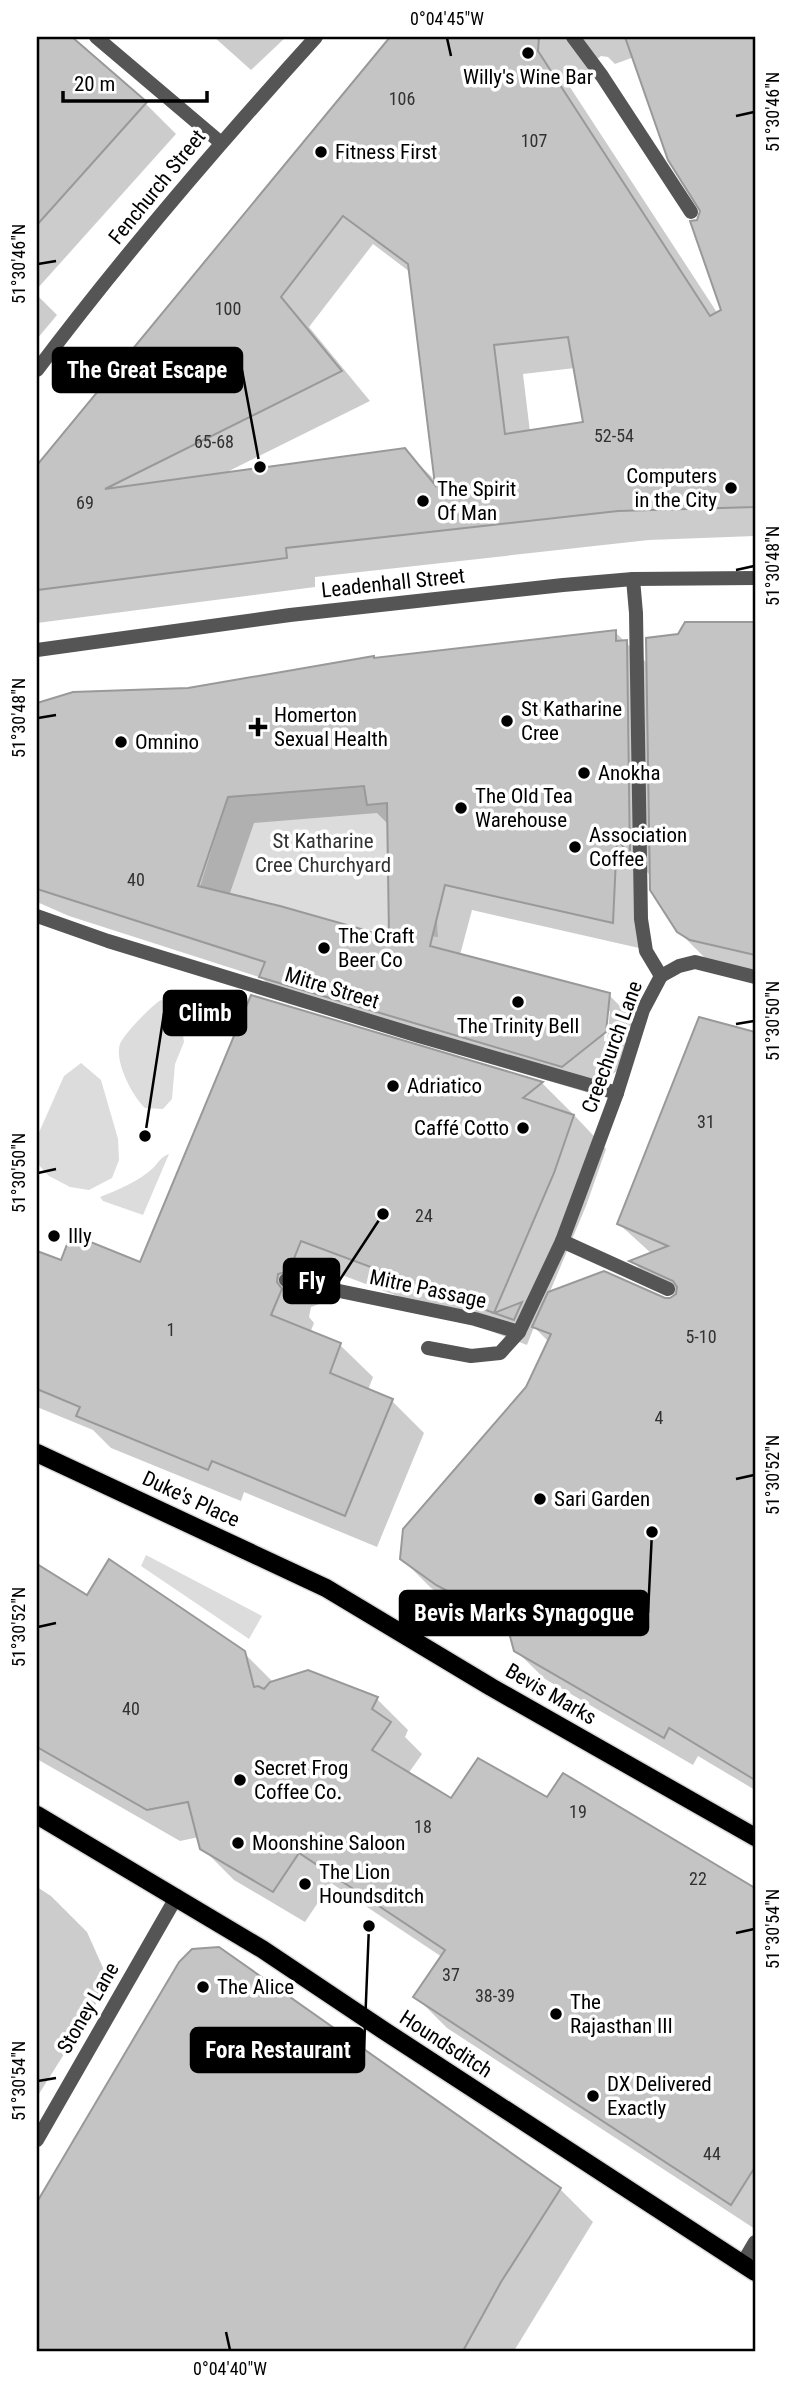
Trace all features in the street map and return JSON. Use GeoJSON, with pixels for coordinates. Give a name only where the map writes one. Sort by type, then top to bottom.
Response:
{"type":"FeatureCollection","features":[{"type":"Feature","properties":{"kind":"main road","name":"Duke's Place"},"geometry":{"type":"LineString","coordinates":[[37,1454],[326,1588]]}},
{"type":"Feature","properties":{"kind":"main road","name":"Bevis Marks"},"geometry":{"type":"LineString","coordinates":[[326,1588],[514,1700],[755,1837]]}},
{"type":"Feature","properties":{"kind":"main road","name":"Houndsditch"},"geometry":{"type":"LineString","coordinates":[[37,1815],[262,1949],[749,2268]]}},
{"type":"Feature","properties":{"kind":"street"},"geometry":{"type":"LineString","coordinates":[[96,37],[220,142]]}},
{"type":"Feature","properties":{"kind":"street","name":"Fenchurch Street"},"geometry":{"type":"LineString","coordinates":[[37,370],[84,308],[220,142],[316,37]]}},
{"type":"Feature","properties":{"kind":"street"},"geometry":{"type":"LineString","coordinates":[[573,37],[602,76],[691,212]]}},
{"type":"Feature","properties":{"kind":"street","name":"Leadenhall Street"},"geometry":{"type":"LineString","coordinates":[[37,650],[290,615],[633,579],[755,578]]}},
{"type":"Feature","properties":{"kind":"street","name":"Creechurch Lane"},"geometry":{"type":"LineString","coordinates":[[428,1348],[471,1356],[500,1353],[519,1332],[562,1241],[617,1093],[643,1010],[661,976],[646,951],[641,919],[636,613],[633,579]]}},
{"type":"Feature","properties":{"kind":"street","name":"Mitre Street"},"geometry":{"type":"LineString","coordinates":[[37,916],[108,941],[419,1036],[617,1093]]}},
{"type":"Feature","properties":{"kind":"street"},"geometry":{"type":"LineString","coordinates":[[661,976],[679,965],[695,962],[755,977]]}},
{"type":"Feature","properties":{"kind":"street"},"geometry":{"type":"LineString","coordinates":[[562,1241],[668,1289]]}},
{"type":"Feature","properties":{"kind":"street","name":"Mitre Passage"},"geometry":{"type":"LineString","coordinates":[[286,1280],[475,1320],[519,1332]]}},
{"type":"Feature","properties":{"kind":"street","name":"Stoney Lane"},"geometry":{"type":"LineString","coordinates":[[37,2140],[177,1896]]}},
{"type":"Feature","properties":{"kind":"street"},"geometry":{"type":"LineString","coordinates":[[749,2268],[755,2242]]}},
{"type":"Feature","properties":{"kind":"green space","name":"St Katharine Cree Churchyard"},"geometry":{"type":"Polygon","coordinates":[[[364,786],[367,805],[387,803],[389,918],[437,922],[438,937],[355,928],[200,887],[228,797],[364,786]]]}},
{"type":"Feature","properties":{"kind":"green space"},"geometry":{"type":"Polygon","coordinates":[[[161,1000],[173,1004],[181,1021],[184,1042],[175,1064],[172,1099],[163,1109],[145,1108],[135,1096],[122,1069],[120,1044],[126,1034],[161,1000]]]}},
{"type":"Feature","properties":{"kind":"green space"},"geometry":{"type":"Polygon","coordinates":[[[81,1063],[101,1080],[118,1139],[119,1160],[112,1178],[89,1190],[70,1187],[49,1176],[37,1163],[37,1137],[64,1076],[81,1063]]]}},
{"type":"Feature","properties":{"kind":"green space"},"geometry":{"type":"Polygon","coordinates":[[[169,1154],[143,1215],[103,1201],[100,1197],[140,1178],[169,1154]]]}},
{"type":"Feature","properties":{"kind":"green space"},"geometry":{"type":"Polygon","coordinates":[[[146,1555],[262,1616],[249,1639],[141,1566],[146,1555]]]}},
{"type":"Feature","properties":{"kind":"building"},"geometry":{"type":"Polygon","coordinates":[[[37,37],[72,37],[147,102],[37,225],[37,37]]]}},
{"type":"Feature","properties":{"kind":"building"},"geometry":{"type":"Polygon","coordinates":[[[390,37],[539,37],[538,51],[710,316],[721,310],[690,221],[697,220],[700,211],[668,160],[625,37],[755,37],[755,507],[618,511],[286,548],[287,558],[37,590],[37,465],[390,37]],[[343,216],[281,297],[342,371],[105,489],[405,448],[435,485],[408,264],[343,216]],[[568,337],[494,345],[505,434],[583,422],[568,337]]]}},
{"type":"Feature","properties":{"kind":"building"},"geometry":{"type":"Polygon","coordinates":[[[685,622],[755,622],[755,955],[690,940],[677,932],[650,890],[646,638],[678,634],[685,622]]]}},
{"type":"Feature","properties":{"kind":"building"},"geometry":{"type":"Polygon","coordinates":[[[616,630],[616,641],[627,640],[630,858],[617,837],[613,923],[445,885],[430,946],[610,993],[606,1032],[562,1067],[259,977],[265,962],[37,889],[37,703],[73,692],[188,688],[374,658],[616,630]],[[364,786],[228,797],[198,886],[389,937],[387,803],[367,805],[364,786]]]}},
{"type":"Feature","properties":{"kind":"building"},"geometry":{"type":"Polygon","coordinates":[[[251,995],[543,1082],[523,1098],[574,1115],[554,1173],[494,1313],[301,1241],[289,1271],[278,1274],[277,1282],[282,1289],[271,1315],[341,1343],[330,1373],[393,1399],[345,1516],[212,1461],[208,1470],[76,1416],[80,1407],[37,1389],[37,1251],[61,1260],[71,1234],[140,1262],[251,995]]]}},
{"type":"Feature","properties":{"kind":"building"},"geometry":{"type":"Polygon","coordinates":[[[699,1017],[755,1032],[755,1780],[669,1728],[664,1738],[514,1651],[502,1607],[475,1606],[436,1585],[400,1559],[403,1529],[526,1387],[551,1334],[532,1327],[548,1292],[604,1271],[665,1298],[676,1294],[677,1287],[673,1281],[629,1261],[668,1246],[617,1224],[699,1017]]]}},
{"type":"Feature","properties":{"kind":"building"},"geometry":{"type":"Polygon","coordinates":[[[522,1302],[514,1320],[494,1313],[522,1302]]]}},
{"type":"Feature","properties":{"kind":"building"},"geometry":{"type":"Polygon","coordinates":[[[109,1559],[245,1651],[254,1687],[264,1689],[270,1682],[308,1670],[378,1697],[372,1709],[391,1722],[372,1750],[451,1798],[478,1758],[547,1797],[563,1773],[755,1888],[755,2167],[731,2205],[413,1997],[445,1950],[299,1853],[273,1892],[200,1849],[188,1802],[147,1810],[37,1747],[37,1564],[87,1595],[109,1559]]]}},
{"type":"Feature","properties":{"kind":"building"},"geometry":{"type":"Polygon","coordinates":[[[219,1947],[561,2188],[501,2282],[463,2351],[37,2351],[37,2202],[179,1962],[192,1949],[219,1947]]]}},
{"type":"Feature","properties":{"kind":"place","name":"Willy's Wine Bar"},"geometry":{"type":"Point","coordinates":[528,53]}},
{"type":"Feature","properties":{"kind":"place","name":"Fitness First"},"geometry":{"type":"Point","coordinates":[321,152]}},
{"type":"Feature","properties":{"kind":"place","name":"The Great Escape"},"geometry":{"type":"Point","coordinates":[260,467]}},
{"type":"Feature","properties":{"kind":"place","name":"Computers in the City"},"geometry":{"type":"Point","coordinates":[731,488]}},
{"type":"Feature","properties":{"kind":"place","name":"The Spirit Of Man"},"geometry":{"type":"Point","coordinates":[423,501]}},
{"type":"Feature","properties":{"kind":"place","name":"St Katharine Cree"},"geometry":{"type":"Point","coordinates":[507,721]}},
{"type":"Feature","properties":{"kind":"place","name":"Homerton Sexual Health"},"geometry":{"type":"Point","coordinates":[258,727]}},
{"type":"Feature","properties":{"kind":"place","name":"Omnino"},"geometry":{"type":"Point","coordinates":[121,742]}},
{"type":"Feature","properties":{"kind":"place","name":"Anokha"},"geometry":{"type":"Point","coordinates":[584,773]}},
{"type":"Feature","properties":{"kind":"place","name":"The Old Tea Warehouse"},"geometry":{"type":"Point","coordinates":[461,808]}},
{"type":"Feature","properties":{"kind":"place","name":"Association Coffee"},"geometry":{"type":"Point","coordinates":[575,847]}},
{"type":"Feature","properties":{"kind":"place","name":"The Craft Beer Co"},"geometry":{"type":"Point","coordinates":[324,948]}},
{"type":"Feature","properties":{"kind":"place","name":"The Trinity Bell"},"geometry":{"type":"Point","coordinates":[518,1002]}},
{"type":"Feature","properties":{"kind":"place","name":"Adriatico"},"geometry":{"type":"Point","coordinates":[393,1086]}},
{"type":"Feature","properties":{"kind":"place","name":"Caffé Cotto"},"geometry":{"type":"Point","coordinates":[523,1128]}},
{"type":"Feature","properties":{"kind":"place","name":"Climb"},"geometry":{"type":"Point","coordinates":[145,1136]}},
{"type":"Feature","properties":{"kind":"place","name":"Fly"},"geometry":{"type":"Point","coordinates":[383,1214]}},
{"type":"Feature","properties":{"kind":"place","name":"Illy"},"geometry":{"type":"Point","coordinates":[54,1236]}},
{"type":"Feature","properties":{"kind":"place","name":"Sari Garden"},"geometry":{"type":"Point","coordinates":[540,1499]}},
{"type":"Feature","properties":{"kind":"place","name":"Bevis Marks Synagogue"},"geometry":{"type":"Point","coordinates":[652,1532]}},
{"type":"Feature","properties":{"kind":"place","name":"Secret Frog Coffee Co."},"geometry":{"type":"Point","coordinates":[240,1780]}},
{"type":"Feature","properties":{"kind":"place","name":"Moonshine Saloon"},"geometry":{"type":"Point","coordinates":[238,1843]}},
{"type":"Feature","properties":{"kind":"place","name":"The Lion Houndsditch"},"geometry":{"type":"Point","coordinates":[305,1884]}},
{"type":"Feature","properties":{"kind":"place","name":"Fora Restaurant"},"geometry":{"type":"Point","coordinates":[369,1926]}},
{"type":"Feature","properties":{"kind":"place","name":"The Alice"},"geometry":{"type":"Point","coordinates":[203,1987]}},
{"type":"Feature","properties":{"kind":"place","name":"The Rajasthan III"},"geometry":{"type":"Point","coordinates":[556,2014]}},
{"type":"Feature","properties":{"kind":"place","name":"DX Delivered Exactly"},"geometry":{"type":"Point","coordinates":[593,2096]}}]}
